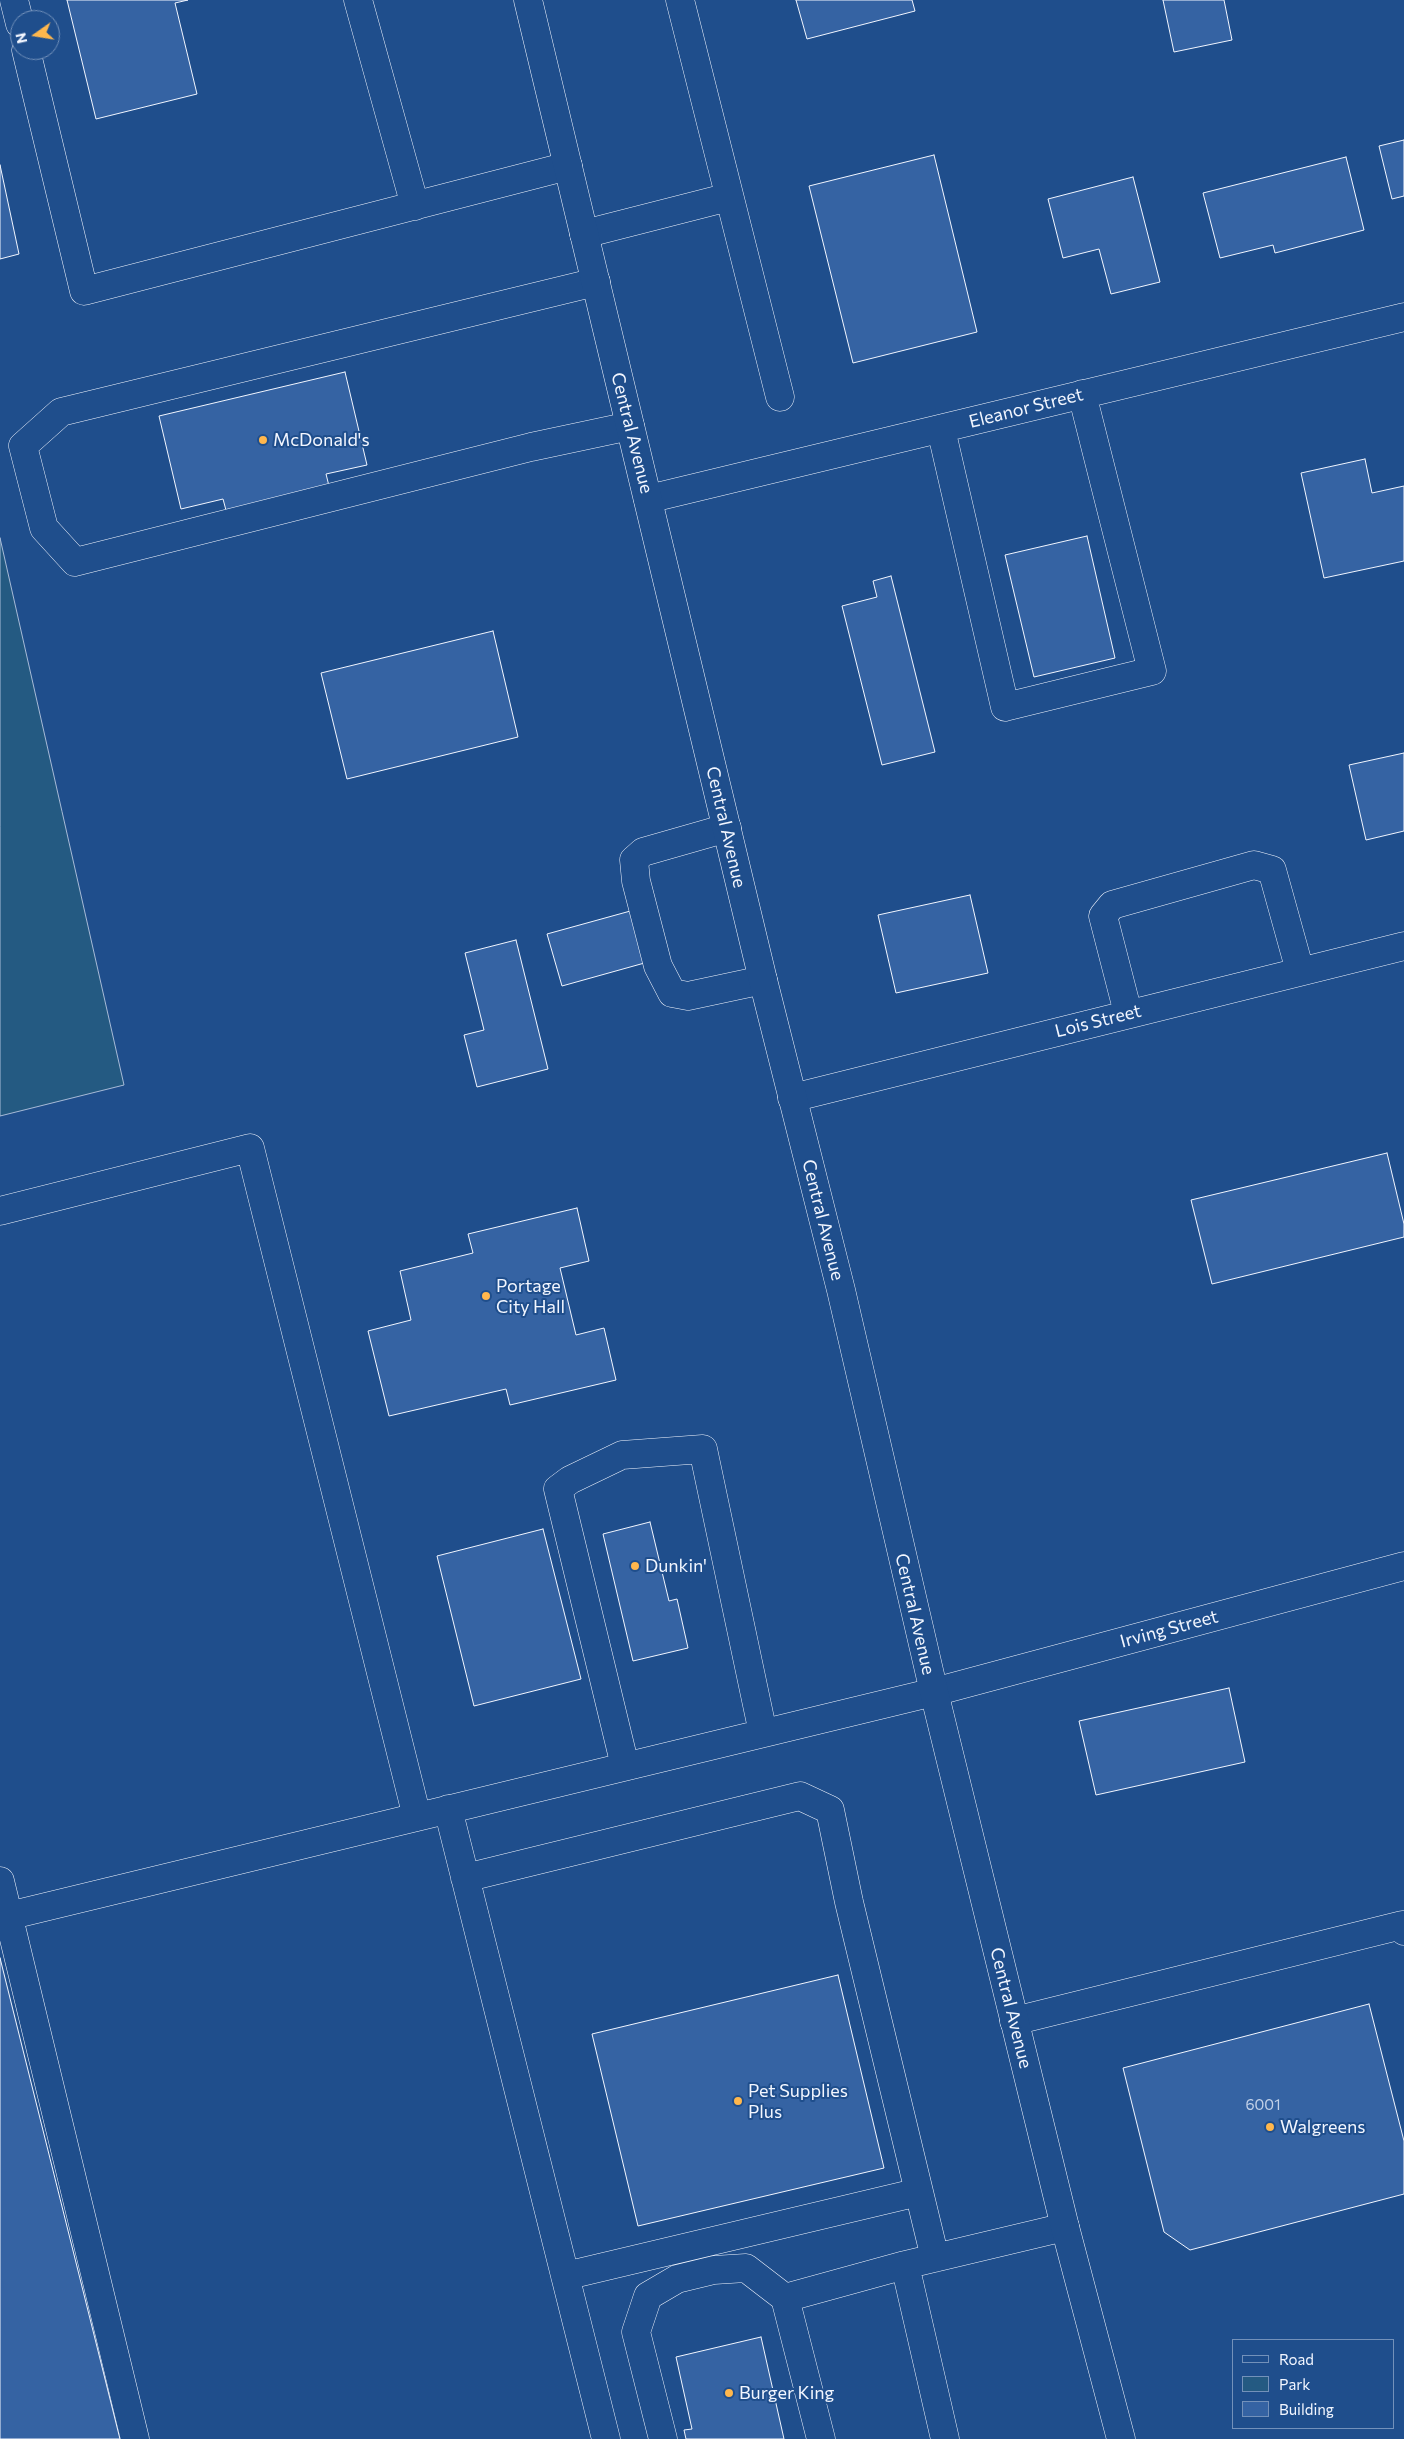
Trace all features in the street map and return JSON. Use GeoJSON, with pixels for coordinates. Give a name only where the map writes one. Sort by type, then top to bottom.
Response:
{"type":"FeatureCollection","features":[{"type":"Feature","properties":{"kind":"main road"},"geometry":{"type":"LineString","coordinates":[[358,0],[415,206]]}},
{"type":"Feature","properties":{"kind":"main road","name":"Central Avenue"},"geometry":{"type":"LineString","coordinates":[[528,0],[763,980],[841,1290],[934,1692],[1065,2228],[1121,2439]]}},
{"type":"Feature","properties":{"kind":"main road"},"geometry":{"type":"LineString","coordinates":[[680,0],[780,397]]}},
{"type":"Feature","properties":{"kind":"main road"},"geometry":{"type":"LineString","coordinates":[[28,60],[84,291],[568,166]]}},
{"type":"Feature","properties":{"kind":"main road"},"geometry":{"type":"LineString","coordinates":[[584,234],[729,197]]}},
{"type":"Feature","properties":{"kind":"main road"},"geometry":{"type":"LineString","coordinates":[[596,282],[61,412],[23,446],[44,528],[75,562],[531,447],[630,426]]}},
{"type":"Feature","properties":{"kind":"main road","name":"Eleanor Street"},"geometry":{"type":"LineString","coordinates":[[648,499],[1404,317]]}},
{"type":"Feature","properties":{"kind":"main road"},"geometry":{"type":"LineString","coordinates":[[941,428],[1005,707],[1143,674],[1152,671],[1082,394]]}},
{"type":"Feature","properties":{"kind":"main road"},"geometry":{"type":"LineString","coordinates":[[727,828],[643,852],[634,860],[636,881],[658,966],[672,993],[688,996],[763,980]]}},
{"type":"Feature","properties":{"kind":"main road"},"geometry":{"type":"LineString","coordinates":[[1128,1013],[1103,916],[1112,904],[1254,865],[1272,870],[1300,971]]}},
{"type":"Feature","properties":{"kind":"main road","name":"Lois Street"},"geometry":{"type":"LineString","coordinates":[[792,1098],[1128,1013],[1404,946]]}},
{"type":"Feature","properties":{"kind":"main road"},"geometry":{"type":"LineString","coordinates":[[0,1211],[250,1148],[417,1817]]}},
{"type":"Feature","properties":{"kind":"main road"},"geometry":{"type":"LineString","coordinates":[[625,1766],[558,1489],[570,1480],[622,1456],[702,1449],[763,1733]]}},
{"type":"Feature","properties":{"kind":"main road","name":"Irving Street"},"geometry":{"type":"LineString","coordinates":[[8,1916],[934,1692],[1404,1566]]}},
{"type":"Feature","properties":{"kind":"main road"},"geometry":{"type":"LineString","coordinates":[[465,1878],[800,1796],[830,1810],[849,1902],[935,2258]]}},
{"type":"Feature","properties":{"kind":"main road"},"geometry":{"type":"LineString","coordinates":[[448,1809],[606,2439]]}},
{"type":"Feature","properties":{"kind":"main road"},"geometry":{"type":"LineString","coordinates":[[0,1881],[135,2439]]}},
{"type":"Feature","properties":{"kind":"main road"},"geometry":{"type":"LineString","coordinates":[[1014,2021],[1403,1927]]}},
{"type":"Feature","properties":{"kind":"main road"},"geometry":{"type":"LineString","coordinates":[[565,2276],[919,2192]]}},
{"type":"Feature","properties":{"kind":"main road"},"geometry":{"type":"LineString","coordinates":[[785,2298],[905,2265],[1065,2228]]}},
{"type":"Feature","properties":{"kind":"main road"},"geometry":{"type":"LineString","coordinates":[[905,2265],[946,2439]]}},
{"type":"Feature","properties":{"kind":"main road"},"geometry":{"type":"LineString","coordinates":[[663,2439],[636,2332],[648,2296],[678,2279],[714,2270],[746,2268],[785,2298],[820,2439]]}},
{"type":"Feature","properties":{"kind":"green space"},"geometry":{"type":"Polygon","coordinates":[[[0,538],[124,1085],[0,1116],[0,538]]]}},
{"type":"Feature","properties":{"kind":"building"},"geometry":{"type":"Polygon","coordinates":[[[67,0],[188,0],[175,3],[197,94],[96,119],[67,0]]]}},
{"type":"Feature","properties":{"kind":"building"},"geometry":{"type":"Polygon","coordinates":[[[796,0],[912,0],[915,11],[807,39],[796,0]]]}},
{"type":"Feature","properties":{"kind":"building"},"geometry":{"type":"Polygon","coordinates":[[[1163,0],[1224,0],[1232,40],[1174,52],[1163,0]]]}},
{"type":"Feature","properties":{"kind":"building"},"geometry":{"type":"Polygon","coordinates":[[[1404,140],[1404,196],[1392,199],[1379,146],[1404,140]]]}},
{"type":"Feature","properties":{"kind":"building"},"geometry":{"type":"Polygon","coordinates":[[[934,155],[977,332],[853,363],[809,186],[934,155]]]}},
{"type":"Feature","properties":{"kind":"building"},"geometry":{"type":"Polygon","coordinates":[[[1346,157],[1364,230],[1275,253],[1273,245],[1220,258],[1203,193],[1346,157]]]}},
{"type":"Feature","properties":{"kind":"building"},"geometry":{"type":"Polygon","coordinates":[[[0,165],[19,254],[0,259],[0,165]]]}},
{"type":"Feature","properties":{"kind":"building"},"geometry":{"type":"Polygon","coordinates":[[[1133,177],[1160,282],[1111,294],[1099,249],[1063,258],[1048,199],[1133,177]]]}},
{"type":"Feature","properties":{"kind":"building","name":"McDonald's"},"geometry":{"type":"Polygon","coordinates":[[[345,372],[367,465],[326,474],[330,490],[227,514],[223,499],[181,509],[159,416],[345,372]]]}},
{"type":"Feature","properties":{"kind":"building"},"geometry":{"type":"Polygon","coordinates":[[[1365,459],[1372,493],[1404,486],[1404,561],[1324,578],[1301,473],[1365,459]]]}},
{"type":"Feature","properties":{"kind":"building"},"geometry":{"type":"Polygon","coordinates":[[[1087,536],[1115,658],[1034,677],[1005,555],[1087,536]]]}},
{"type":"Feature","properties":{"kind":"building"},"geometry":{"type":"Polygon","coordinates":[[[891,576],[935,752],[882,765],[842,606],[877,597],[873,581],[891,576]]]}},
{"type":"Feature","properties":{"kind":"building"},"geometry":{"type":"Polygon","coordinates":[[[493,631],[518,737],[347,779],[321,673],[493,631]]]}},
{"type":"Feature","properties":{"kind":"building"},"geometry":{"type":"Polygon","coordinates":[[[1404,753],[1404,831],[1366,840],[1349,765],[1404,753]]]}},
{"type":"Feature","properties":{"kind":"building"},"geometry":{"type":"Polygon","coordinates":[[[970,895],[988,973],[896,993],[878,915],[970,895]]]}},
{"type":"Feature","properties":{"kind":"building"},"geometry":{"type":"Polygon","coordinates":[[[634,910],[648,962],[562,986],[547,934],[634,910]]]}},
{"type":"Feature","properties":{"kind":"building"},"geometry":{"type":"Polygon","coordinates":[[[516,940],[548,1069],[477,1087],[464,1035],[484,1030],[465,953],[516,940]]]}},
{"type":"Feature","properties":{"kind":"building"},"geometry":{"type":"Polygon","coordinates":[[[1387,1153],[1404,1224],[1404,1237],[1212,1284],[1191,1200],[1387,1153]]]}},
{"type":"Feature","properties":{"kind":"building","name":"Portage City Hall"},"geometry":{"type":"Polygon","coordinates":[[[577,1208],[589,1261],[560,1268],[576,1335],[604,1328],[616,1380],[510,1405],[506,1389],[389,1416],[368,1331],[411,1320],[400,1271],[473,1253],[468,1234],[577,1208]]]}},
{"type":"Feature","properties":{"kind":"building","name":"Dunkin'"},"geometry":{"type":"Polygon","coordinates":[[[650,1522],[669,1601],[677,1599],[688,1648],[633,1661],[603,1534],[650,1522]]]}},
{"type":"Feature","properties":{"kind":"building"},"geometry":{"type":"Polygon","coordinates":[[[543,1529],[581,1679],[474,1706],[437,1556],[543,1529]]]}},
{"type":"Feature","properties":{"kind":"building"},"geometry":{"type":"Polygon","coordinates":[[[1229,1688],[1245,1762],[1096,1795],[1079,1721],[1229,1688]]]}},
{"type":"Feature","properties":{"kind":"building"},"geometry":{"type":"Polygon","coordinates":[[[0,1958],[120,2439],[0,2439],[0,1958]]]}},
{"type":"Feature","properties":{"kind":"building","name":"Pet Supplies Plus"},"geometry":{"type":"Polygon","coordinates":[[[838,1975],[884,2168],[638,2226],[592,2034],[838,1975]]]}},
{"type":"Feature","properties":{"kind":"building","name":"Walgreens"},"geometry":{"type":"Polygon","coordinates":[[[1369,2004],[1404,2141],[1404,2194],[1190,2250],[1164,2232],[1123,2068],[1369,2004]]]}},
{"type":"Feature","properties":{"kind":"building","name":"Burger King"},"geometry":{"type":"Polygon","coordinates":[[[761,2337],[784,2439],[686,2439],[684,2430],[692,2429],[676,2357],[761,2337]]]}},
{"type":"Feature","properties":{"kind":"place","name":"McDonald's"},"geometry":{"type":"Point","coordinates":[263,440]}},
{"type":"Feature","properties":{"kind":"place","name":"Portage City Hall"},"geometry":{"type":"Point","coordinates":[486,1296]}},
{"type":"Feature","properties":{"kind":"place","name":"Dunkin'"},"geometry":{"type":"Point","coordinates":[635,1566]}},
{"type":"Feature","properties":{"kind":"place","name":"Pet Supplies Plus"},"geometry":{"type":"Point","coordinates":[738,2101]}},
{"type":"Feature","properties":{"kind":"place","name":"Walgreens"},"geometry":{"type":"Point","coordinates":[1270,2127]}},
{"type":"Feature","properties":{"kind":"place","name":"Burger King"},"geometry":{"type":"Point","coordinates":[729,2393]}}]}
